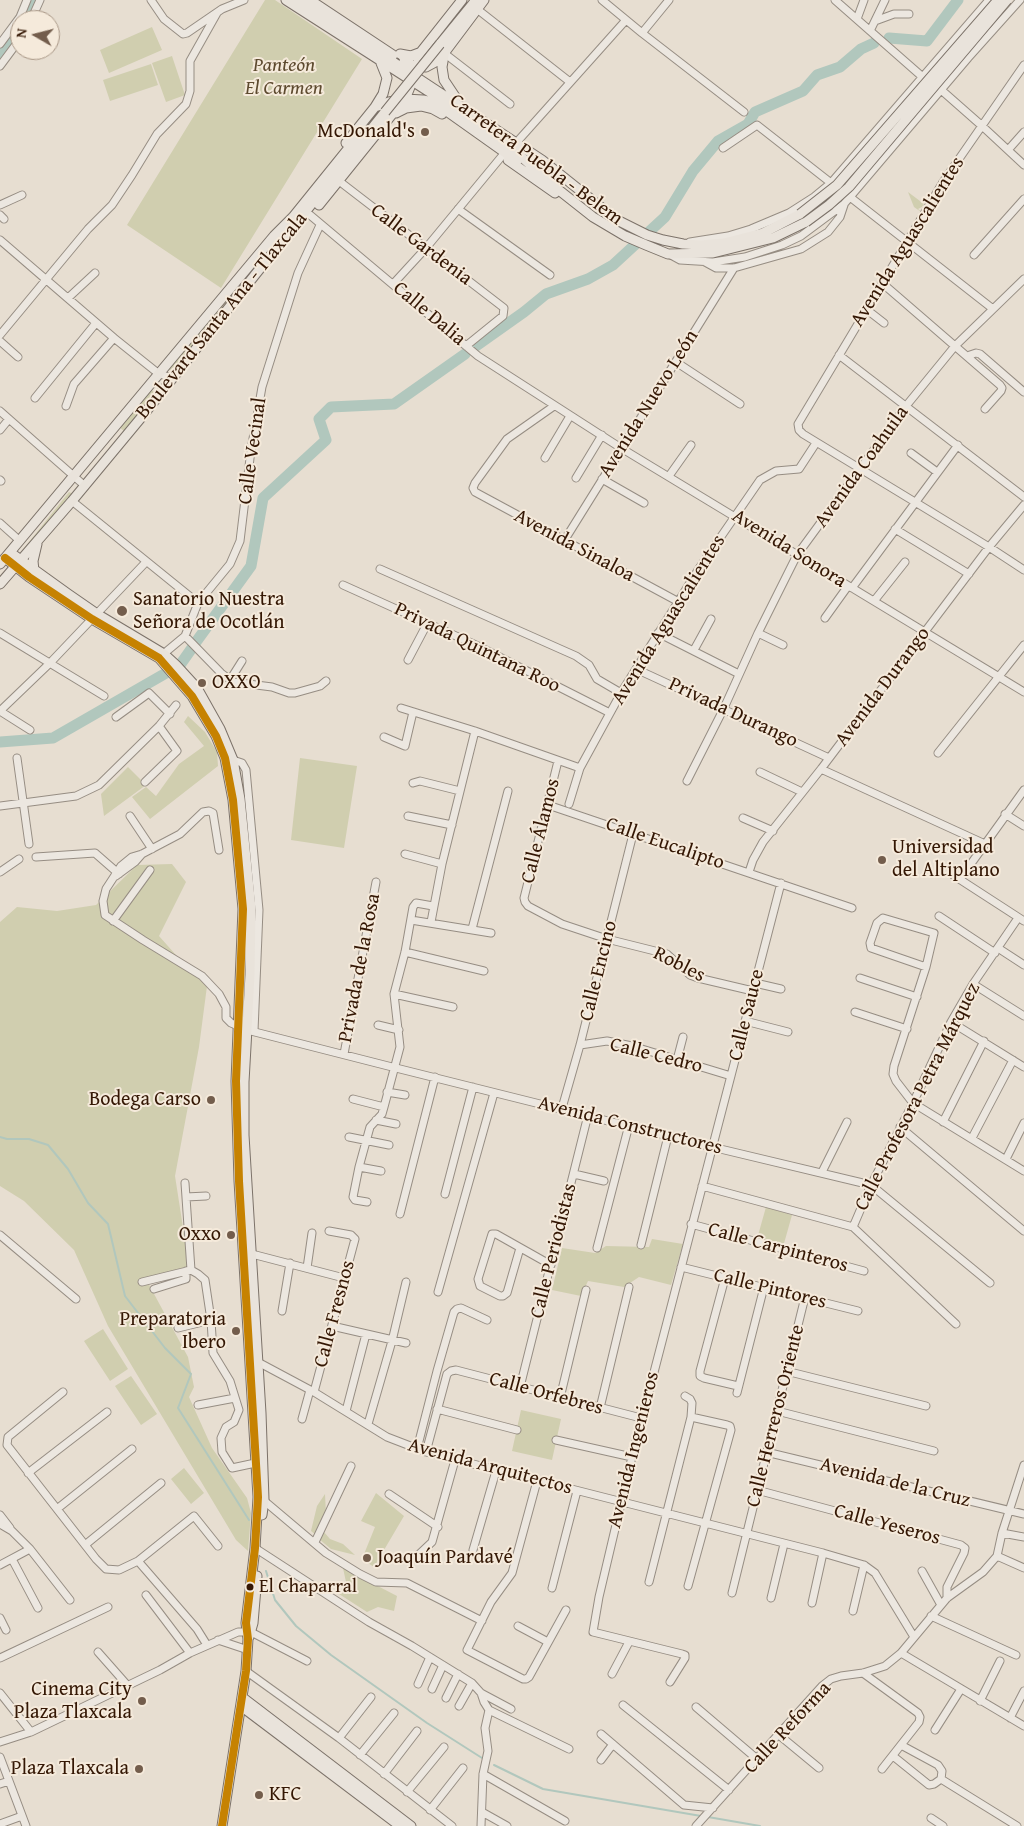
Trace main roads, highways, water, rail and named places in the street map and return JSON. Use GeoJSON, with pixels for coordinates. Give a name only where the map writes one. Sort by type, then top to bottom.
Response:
{"type":"FeatureCollection","features":[{"type":"Feature","properties":{"kind":"main road","name":"Carretera Puebla - Belem"},"geometry":{"type":"LineString","coordinates":[[286,0],[380,61],[413,74],[535,169],[582,209],[625,236],[668,254],[713,253],[773,238],[806,222],[829,205],[848,187],[1007,0]]}},
{"type":"Feature","properties":{"kind":"main road","name":"Carretera Puebla - Belem"},"geometry":{"type":"LineString","coordinates":[[299,0],[542,160],[617,220],[663,240],[701,245],[746,239],[763,233],[800,214],[837,185],[998,0]]}},
{"type":"Feature","properties":{"kind":"main road"},"geometry":{"type":"LineString","coordinates":[[310,0],[413,74]]}},
{"type":"Feature","properties":{"kind":"main road"},"geometry":{"type":"LineString","coordinates":[[318,0],[402,55],[413,74]]}},
{"type":"Feature","properties":{"kind":"main road"},"geometry":{"type":"LineString","coordinates":[[278,239],[284,219],[384,111],[405,99],[419,53],[462,0]]}},
{"type":"Feature","properties":{"kind":"main road"},"geometry":{"type":"LineString","coordinates":[[438,42],[469,0]]}},
{"type":"Feature","properties":{"kind":"main road"},"geometry":{"type":"LineString","coordinates":[[438,42],[476,5],[484,0]]}},
{"type":"Feature","properties":{"kind":"main road"},"geometry":{"type":"LineString","coordinates":[[413,74],[431,65],[443,55],[476,5]]}},
{"type":"Feature","properties":{"kind":"main road","name":"Boulevard Santa Ana - Tlaxcala"},"geometry":{"type":"LineString","coordinates":[[5,558],[159,374],[278,239],[384,111],[438,42]]}},
{"type":"Feature","properties":{"kind":"main road"},"geometry":{"type":"LineString","coordinates":[[426,44],[432,52],[443,55]]}},
{"type":"Feature","properties":{"kind":"main road"},"geometry":{"type":"LineString","coordinates":[[402,55],[411,56],[419,53]]}},
{"type":"Feature","properties":{"kind":"main road"},"geometry":{"type":"LineString","coordinates":[[443,55],[444,80],[450,92],[463,107]]}},
{"type":"Feature","properties":{"kind":"main road"},"geometry":{"type":"LineString","coordinates":[[380,61],[385,70],[387,82],[383,94],[384,111]]}},
{"type":"Feature","properties":{"kind":"main road"},"geometry":{"type":"LineString","coordinates":[[278,239],[296,231],[339,181],[389,102],[405,99],[423,100],[436,104],[516,160],[547,174],[583,194]]}},
{"type":"Feature","properties":{"kind":"main road"},"geometry":{"type":"LineString","coordinates":[[384,111],[421,106],[433,109],[560,197],[582,209]]}},
{"type":"Feature","properties":{"kind":"main road","name":"Boulevard Santa Ana - Tlaxcala"},"geometry":{"type":"LineString","coordinates":[[0,585],[120,444],[173,378],[278,239]]}},
{"type":"Feature","properties":{"kind":"main road"},"geometry":{"type":"LineString","coordinates":[[108,434],[120,444]]}},
{"type":"Feature","properties":{"kind":"main road"},"geometry":{"type":"LineString","coordinates":[[32,574],[34,551],[37,542]]}},
{"type":"Feature","properties":{"kind":"main road"},"geometry":{"type":"LineString","coordinates":[[5,558],[18,563],[95,616],[161,656],[180,675],[197,688],[220,729],[232,760],[240,800],[251,908],[250,975],[244,1082],[244,1135],[247,1253],[260,1498],[246,1671],[222,1826]]}},
{"type":"Feature","properties":{"kind":"main road"},"geometry":{"type":"LineString","coordinates":[[0,585],[14,578],[32,574]]}},
{"type":"Feature","properties":{"kind":"main road"},"geometry":{"type":"LineString","coordinates":[[180,675],[216,736],[225,758],[233,800],[243,909],[247,1030]]}},
{"type":"Feature","properties":{"kind":"main road"},"geometry":{"type":"LineString","coordinates":[[241,1701],[400,1826]]}},
{"type":"Feature","properties":{"kind":"main road"},"geometry":{"type":"LineString","coordinates":[[241,1701],[411,1826]]}},
{"type":"Feature","properties":{"kind":"waterway"},"geometry":{"type":"LineString","coordinates":[[31,10],[35,0]]}},
{"type":"Feature","properties":{"kind":"waterway"},"geometry":{"type":"LineString","coordinates":[[889,38],[927,41],[958,0]]}},
{"type":"Feature","properties":{"kind":"waterway"},"geometry":{"type":"LineString","coordinates":[[476,346],[546,294],[588,279],[613,265],[665,217],[693,171],[718,141],[748,124],[755,112],[803,91],[817,75],[840,67],[861,49],[874,43]]}},
{"type":"Feature","properties":{"kind":"waterway"},"geometry":{"type":"LineString","coordinates":[[0,56],[10,46]]}},
{"type":"Feature","properties":{"kind":"waterway"},"geometry":{"type":"LineString","coordinates":[[196,642],[251,566],[263,498],[326,440],[319,419],[331,407],[394,404],[465,354]]}},
{"type":"Feature","properties":{"kind":"waterway"},"geometry":{"type":"LineString","coordinates":[[0,742],[53,738],[180,665],[192,648]]}},
{"type":"Feature","properties":{"kind":"waterway"},"geometry":{"type":"LineString","coordinates":[[0,1137],[7,1139],[29,1139],[48,1145],[68,1169],[88,1203],[108,1224],[125,1296],[165,1348],[191,1374],[178,1408],[249,1520]]}},
{"type":"Feature","properties":{"kind":"waterway"},"geometry":{"type":"LineString","coordinates":[[266,1571],[275,1600],[296,1626],[331,1655],[427,1723],[482,1758]]}},
{"type":"Feature","properties":{"kind":"waterway"},"geometry":{"type":"LineString","coordinates":[[494,1765],[543,1789],[701,1816]]}},
{"type":"Feature","properties":{"kind":"waterway"},"geometry":{"type":"LineString","coordinates":[[708,1817],[760,1826]]}},
{"type":"Feature","properties":{"kind":"place","name":"McDonald's"},"geometry":{"type":"Point","coordinates":[425,132]}},
{"type":"Feature","properties":{"kind":"place","name":"Sanatorio Nuestra Señora de Ocotlán"},"geometry":{"type":"Point","coordinates":[122,611]}},
{"type":"Feature","properties":{"kind":"place","name":"OXXO"},"geometry":{"type":"Point","coordinates":[202,683]}},
{"type":"Feature","properties":{"kind":"place","name":"Universidad del Altiplano"},"geometry":{"type":"Point","coordinates":[882,860]}},
{"type":"Feature","properties":{"kind":"place","name":"Bodega Carso"},"geometry":{"type":"Point","coordinates":[211,1100]}},
{"type":"Feature","properties":{"kind":"place","name":"Oxxo"},"geometry":{"type":"Point","coordinates":[231,1235]}},
{"type":"Feature","properties":{"kind":"place","name":"Preparatoria Ibero"},"geometry":{"type":"Point","coordinates":[236,1331]}},
{"type":"Feature","properties":{"kind":"place","name":"Joaquín Pardavé"},"geometry":{"type":"Point","coordinates":[367,1558]}},
{"type":"Feature","properties":{"kind":"place","name":"El Chaparral"},"geometry":{"type":"Point","coordinates":[250,1587]}},
{"type":"Feature","properties":{"kind":"place","name":"Cinema City Plaza Tlaxcala"},"geometry":{"type":"Point","coordinates":[142,1701]}},
{"type":"Feature","properties":{"kind":"place","name":"Plaza Tlaxcala"},"geometry":{"type":"Point","coordinates":[139,1769]}},
{"type":"Feature","properties":{"kind":"place","name":"KFC"},"geometry":{"type":"Point","coordinates":[259,1795]}},
{"type":"Feature","properties":{"kind":"park label","name":"Panteón El Carmen"},"geometry":{"type":"Point","coordinates":[284,78]}}]}
